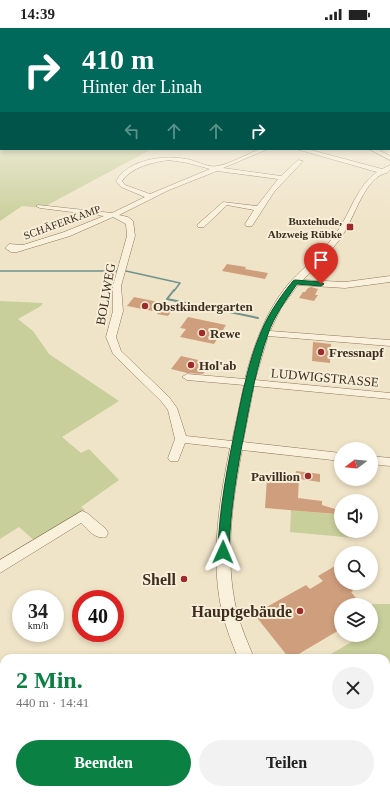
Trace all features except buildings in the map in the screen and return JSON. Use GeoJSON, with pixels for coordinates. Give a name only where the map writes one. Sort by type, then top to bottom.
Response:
{"type":"FeatureCollection","features":[{"type":"Feature","properties":{"kind":"street","name":"SCHÄFERKAMP"},"geometry":{"type":"LineString","coordinates":[[18,248],[67,234],[113,215],[215,168],[262,150]]}},
{"type":"Feature","properties":{"kind":"street"},"geometry":{"type":"LineString","coordinates":[[304,150],[369,167],[380,172]]}},
{"type":"Feature","properties":{"kind":"street"},"geometry":{"type":"LineString","coordinates":[[374,150],[390,158]]}},
{"type":"Feature","properties":{"kind":"street"},"geometry":{"type":"LineString","coordinates":[[151,197],[123,186],[119,180],[121,176],[140,165],[159,159],[174,158],[186,159],[215,168],[282,178]]}},
{"type":"Feature","properties":{"kind":"street"},"geometry":{"type":"LineString","coordinates":[[249,224],[258,208],[282,178],[300,161]]}},
{"type":"Feature","properties":{"kind":"street"},"geometry":{"type":"LineString","coordinates":[[357,164],[390,176]]}},
{"type":"Feature","properties":{"kind":"street"},"geometry":{"type":"LineString","coordinates":[[369,167],[390,166]]}},
{"type":"Feature","properties":{"kind":"street"},"geometry":{"type":"LineString","coordinates":[[245,654],[228,603],[223,552],[227,503],[237,445],[249,384],[264,333],[276,309],[295,282],[336,238],[345,226],[359,194],[370,180],[390,166]]}},
{"type":"Feature","properties":{"kind":"street"},"geometry":{"type":"LineString","coordinates":[[370,180],[390,176]]}},
{"type":"Feature","properties":{"kind":"street"},"geometry":{"type":"LineString","coordinates":[[201,225],[225,203],[258,208]]}},
{"type":"Feature","properties":{"kind":"street","name":"BOLLWEG"},"geometry":{"type":"LineString","coordinates":[[40,206],[113,215],[130,222],[132,229],[131,236],[118,286],[118,311],[112,337],[116,352],[164,399],[172,410],[181,439]]}},
{"type":"Feature","properties":{"kind":"street"},"geometry":{"type":"LineString","coordinates":[[295,282],[345,285],[389,280]]}},
{"type":"Feature","properties":{"kind":"street"},"geometry":{"type":"LineString","coordinates":[[264,333],[390,343]]}},
{"type":"Feature","properties":{"kind":"street","name":"LUDWIGSTRASSE"},"geometry":{"type":"LineString","coordinates":[[187,377],[390,396]]}},
{"type":"Feature","properties":{"kind":"street"},"geometry":{"type":"LineString","coordinates":[[174,458],[181,439],[334,456]]}},
{"type":"Feature","properties":{"kind":"street"},"geometry":{"type":"LineString","coordinates":[[378,461],[390,462]]}},
{"type":"Feature","properties":{"kind":"street"},"geometry":{"type":"LineString","coordinates":[[0,567],[82,516],[101,532]]}},
{"type":"Feature","properties":{"kind":"green space"},"geometry":{"type":"Polygon","coordinates":[[[0,150],[150,150],[42,208],[22,206],[0,221],[0,150]]]}},
{"type":"Feature","properties":{"kind":"green space"},"geometry":{"type":"Polygon","coordinates":[[[0,301],[43,303],[41,306],[18,319],[33,331],[49,354],[119,401],[62,437],[81,453],[89,449],[119,480],[81,507],[85,510],[35,541],[19,527],[0,539],[0,301]]]}},
{"type":"Feature","properties":{"kind":"green space"},"geometry":{"type":"Polygon","coordinates":[[[291,510],[334,514],[334,536],[290,532],[291,510]]]}},
{"type":"Feature","properties":{"kind":"green space"},"geometry":{"type":"Polygon","coordinates":[[[378,604],[390,604],[390,654],[331,654],[351,642],[378,642],[378,604]]]}},
{"type":"Feature","properties":{"kind":"waterway"},"geometry":{"type":"LineString","coordinates":[[0,271],[117,271]]}},
{"type":"Feature","properties":{"kind":"waterway"},"geometry":{"type":"LineString","coordinates":[[126,271],[180,283],[174,291]]}},
{"type":"Feature","properties":{"kind":"waterway"},"geometry":{"type":"LineString","coordinates":[[174,290],[167,299],[258,318]]}},
{"type":"Feature","properties":{"kind":"place","name":"Buxtehude, Abzweig Rübke"},"geometry":{"type":"Point","coordinates":[350,227]}},
{"type":"Feature","properties":{"kind":"place","name":"Obstkindergarten"},"geometry":{"type":"Point","coordinates":[145,306]}},
{"type":"Feature","properties":{"kind":"place","name":"Rewe"},"geometry":{"type":"Point","coordinates":[202,333]}},
{"type":"Feature","properties":{"kind":"place","name":"Fressnapf"},"geometry":{"type":"Point","coordinates":[321,352]}},
{"type":"Feature","properties":{"kind":"place","name":"Hol'ab"},"geometry":{"type":"Point","coordinates":[191,365]}},
{"type":"Feature","properties":{"kind":"place","name":"Pavillion"},"geometry":{"type":"Point","coordinates":[308,476]}},
{"type":"Feature","properties":{"kind":"place","name":"Shell"},"geometry":{"type":"Point","coordinates":[184,579]}},
{"type":"Feature","properties":{"kind":"place","name":"Hauptgebäude"},"geometry":{"type":"Point","coordinates":[300,611]}},
{"type":"Feature","properties":{"kind":"route"},"geometry":{"type":"LineString","coordinates":[[223,552],[224,525],[231,477],[249,384],[264,333],[276,309],[295,282],[321,284]]}}]}
